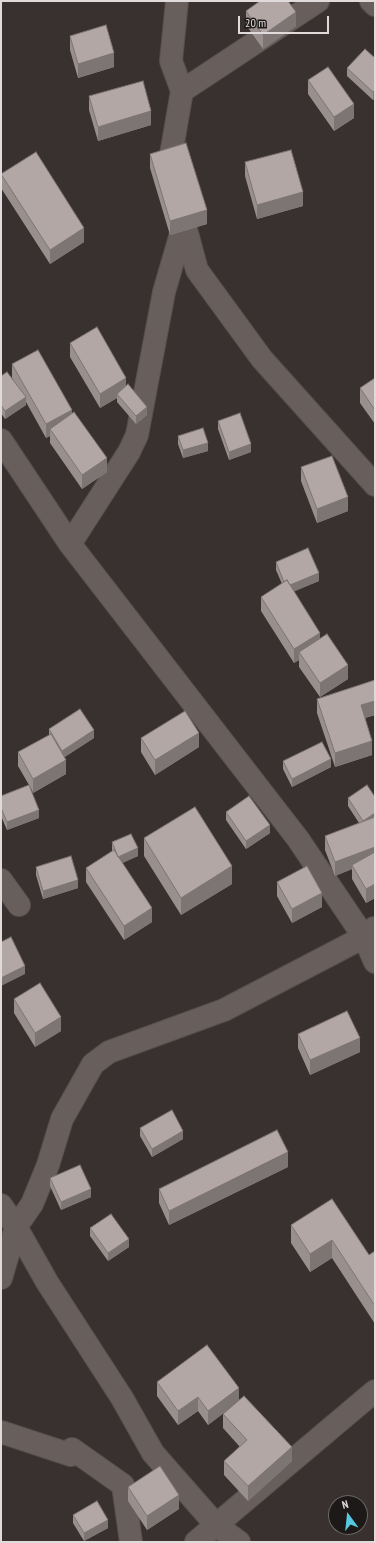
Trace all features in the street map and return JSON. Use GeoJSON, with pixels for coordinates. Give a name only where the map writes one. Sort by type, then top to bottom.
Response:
{"type":"FeatureCollection","features":[{"type":"Feature","properties":{"kind":"street"},"geometry":{"type":"LineString","coordinates":[[177,1],[171,61],[182,91],[169,166],[197,270],[262,360],[375,485]]}},
{"type":"Feature","properties":{"kind":"street"},"geometry":{"type":"LineString","coordinates":[[182,91],[318,1]]}},
{"type":"Feature","properties":{"kind":"street"},"geometry":{"type":"LineString","coordinates":[[371,1],[375,5]]}},
{"type":"Feature","properties":{"kind":"street"},"geometry":{"type":"LineString","coordinates":[[70,544],[129,452],[137,434],[164,292],[184,222]]}},
{"type":"Feature","properties":{"kind":"street"},"geometry":{"type":"LineString","coordinates":[[1,440],[70,544],[371,934],[375,962]]}},
{"type":"Feature","properties":{"kind":"street"},"geometry":{"type":"LineString","coordinates":[[1,880],[19,905]]}},
{"type":"Feature","properties":{"kind":"street"},"geometry":{"type":"LineString","coordinates":[[1,1278],[16,1227],[32,1204],[48,1165],[62,1119],[93,1064],[109,1052],[224,1010],[371,934]]}},
{"type":"Feature","properties":{"kind":"street"},"geometry":{"type":"LineString","coordinates":[[1,1205],[16,1227],[46,1282],[122,1398],[153,1453],[217,1526],[239,1542]]}},
{"type":"Feature","properties":{"kind":"street"},"geometry":{"type":"LineString","coordinates":[[196,1542],[217,1526],[375,1391]]}},
{"type":"Feature","properties":{"kind":"street"},"geometry":{"type":"LineString","coordinates":[[1,1432],[71,1455],[72,1449],[123,1485],[131,1542]]}},
{"type":"Feature","properties":{"kind":"building"},"geometry":{"type":"Polygon","coordinates":[[[260,1],[288,1],[296,12],[263,35],[246,11],[260,1]]]}},
{"type":"Feature","properties":{"kind":"building"},"geometry":{"type":"Polygon","coordinates":[[[106,25],[114,53],[78,64],[70,36],[106,25]]]}},
{"type":"Feature","properties":{"kind":"building"},"geometry":{"type":"Polygon","coordinates":[[[365,49],[375,58],[375,90],[373,92],[347,68],[365,49]]]}},
{"type":"Feature","properties":{"kind":"building"},"geometry":{"type":"Polygon","coordinates":[[[328,67],[354,104],[334,117],[308,80],[328,67]]]}},
{"type":"Feature","properties":{"kind":"building"},"geometry":{"type":"Polygon","coordinates":[[[143,81],[151,111],[98,127],[89,96],[143,81]]]}},
{"type":"Feature","properties":{"kind":"building"},"geometry":{"type":"Polygon","coordinates":[[[186,143],[207,210],[170,221],[150,154],[186,143]]]}},
{"type":"Feature","properties":{"kind":"building"},"geometry":{"type":"Polygon","coordinates":[[[291,150],[303,192],[257,205],[245,162],[291,150]]]}},
{"type":"Feature","properties":{"kind":"building"},"geometry":{"type":"Polygon","coordinates":[[[36,152],[84,228],[50,250],[1,174],[36,152]]]}},
{"type":"Feature","properties":{"kind":"building"},"geometry":{"type":"Polygon","coordinates":[[[97,327],[126,378],[100,394],[70,343],[97,327]]]}},
{"type":"Feature","properties":{"kind":"building"},"geometry":{"type":"Polygon","coordinates":[[[38,350],[72,410],[46,424],[12,364],[38,350]]]}},
{"type":"Feature","properties":{"kind":"building"},"geometry":{"type":"Polygon","coordinates":[[[7,372],[26,397],[5,411],[1,405],[1,376],[7,372]]]}},
{"type":"Feature","properties":{"kind":"building"},"geometry":{"type":"Polygon","coordinates":[[[375,378],[375,410],[360,388],[375,378]]]}},
{"type":"Feature","properties":{"kind":"building"},"geometry":{"type":"Polygon","coordinates":[[[128,384],[147,407],[136,416],[117,394],[128,384]]]}},
{"type":"Feature","properties":{"kind":"building"},"geometry":{"type":"Polygon","coordinates":[[[74,412],[107,458],[82,475],[50,429],[74,412]]]}},
{"type":"Feature","properties":{"kind":"building"},"geometry":{"type":"Polygon","coordinates":[[[240,413],[251,444],[229,452],[218,421],[240,413]]]}},
{"type":"Feature","properties":{"kind":"building"},"geometry":{"type":"Polygon","coordinates":[[[203,428],[208,443],[183,450],[178,436],[203,428]]]}},
{"type":"Feature","properties":{"kind":"building"},"geometry":{"type":"Polygon","coordinates":[[[332,456],[348,497],[317,509],[301,467],[332,456]]]}},
{"type":"Feature","properties":{"kind":"building"},"geometry":{"type":"Polygon","coordinates":[[[308,548],[319,573],[290,585],[287,580],[284,582],[276,562],[308,548]]]}},
{"type":"Feature","properties":{"kind":"building"},"geometry":{"type":"Polygon","coordinates":[[[287,580],[320,633],[294,649],[261,597],[287,580]]]}},
{"type":"Feature","properties":{"kind":"building"},"geometry":{"type":"Polygon","coordinates":[[[327,634],[348,665],[320,683],[299,652],[327,634]]]}},
{"type":"Feature","properties":{"kind":"building"},"geometry":{"type":"Polygon","coordinates":[[[375,680],[375,701],[361,705],[372,741],[335,753],[317,699],[375,680]]]}},
{"type":"Feature","properties":{"kind":"building"},"geometry":{"type":"Polygon","coordinates":[[[80,709],[94,730],[62,751],[49,729],[80,709]]]}},
{"type":"Feature","properties":{"kind":"building"},"geometry":{"type":"Polygon","coordinates":[[[185,711],[199,733],[155,760],[141,738],[185,711]]]}},
{"type":"Feature","properties":{"kind":"building"},"geometry":{"type":"Polygon","coordinates":[[[51,734],[66,760],[33,779],[18,752],[51,734]]]}},
{"type":"Feature","properties":{"kind":"building"},"geometry":{"type":"Polygon","coordinates":[[[322,742],[331,759],[292,779],[283,761],[322,742]]]}},
{"type":"Feature","properties":{"kind":"building"},"geometry":{"type":"Polygon","coordinates":[[[29,785],[39,810],[7,822],[1,808],[1,796],[29,785]]]}},
{"type":"Feature","properties":{"kind":"building"},"geometry":{"type":"Polygon","coordinates":[[[367,785],[375,797],[375,813],[363,821],[348,798],[367,785]]]}},
{"type":"Feature","properties":{"kind":"building"},"geometry":{"type":"Polygon","coordinates":[[[249,796],[270,825],[246,841],[226,812],[249,796]]]}},
{"type":"Feature","properties":{"kind":"building"},"geometry":{"type":"Polygon","coordinates":[[[195,807],[232,866],[181,898],[144,838],[195,807]]]}},
{"type":"Feature","properties":{"kind":"building"},"geometry":{"type":"Polygon","coordinates":[[[375,817],[375,847],[335,862],[325,836],[375,817]]]}},
{"type":"Feature","properties":{"kind":"building"},"geometry":{"type":"Polygon","coordinates":[[[131,834],[138,848],[118,857],[112,842],[131,834]]]}},
{"type":"Feature","properties":{"kind":"building"},"geometry":{"type":"Polygon","coordinates":[[[114,850],[152,908],[124,926],[86,868],[114,850]]]}},
{"type":"Feature","properties":{"kind":"building"},"geometry":{"type":"Polygon","coordinates":[[[375,852],[375,884],[366,889],[352,865],[375,852]]]}},
{"type":"Feature","properties":{"kind":"building"},"geometry":{"type":"Polygon","coordinates":[[[71,856],[78,880],[43,891],[36,867],[71,856]]]}},
{"type":"Feature","properties":{"kind":"building"},"geometry":{"type":"Polygon","coordinates":[[[307,866],[322,893],[292,909],[277,882],[307,866]]]}},
{"type":"Feature","properties":{"kind":"building"},"geometry":{"type":"Polygon","coordinates":[[[11,937],[25,966],[1,978],[1,942],[11,937]]]}},
{"type":"Feature","properties":{"kind":"building"},"geometry":{"type":"Polygon","coordinates":[[[40,983],[61,1017],[35,1033],[14,999],[40,983]]]}},
{"type":"Feature","properties":{"kind":"building"},"geometry":{"type":"Polygon","coordinates":[[[347,1011],[360,1038],[310,1060],[298,1034],[347,1011]]]}},
{"type":"Feature","properties":{"kind":"building"},"geometry":{"type":"Polygon","coordinates":[[[172,1110],[183,1131],[152,1149],[140,1128],[172,1110]]]}},
{"type":"Feature","properties":{"kind":"building"},"geometry":{"type":"Polygon","coordinates":[[[277,1130],[288,1152],[169,1211],[159,1189],[277,1130]]]}},
{"type":"Feature","properties":{"kind":"building"},"geometry":{"type":"Polygon","coordinates":[[[80,1165],[91,1189],[61,1202],[50,1178],[80,1165]]]}},
{"type":"Feature","properties":{"kind":"building"},"geometry":{"type":"Polygon","coordinates":[[[332,1199],[369,1255],[375,1251],[375,1306],[332,1240],[310,1254],[291,1225],[332,1199]]]}},
{"type":"Feature","properties":{"kind":"building"},"geometry":{"type":"Polygon","coordinates":[[[111,1214],[129,1239],[108,1253],[90,1228],[111,1214]]]}},
{"type":"Feature","properties":{"kind":"building"},"geometry":{"type":"Polygon","coordinates":[[[207,1345],[239,1388],[208,1411],[198,1397],[178,1411],[157,1382],[207,1345]]]}},
{"type":"Feature","properties":{"kind":"building"},"geometry":{"type":"Polygon","coordinates":[[[244,1396],[292,1447],[248,1486],[224,1461],[247,1440],[223,1414],[244,1396]]]}},
{"type":"Feature","properties":{"kind":"building"},"geometry":{"type":"Polygon","coordinates":[[[160,1466],[179,1495],[147,1516],[128,1487],[160,1466]]]}},
{"type":"Feature","properties":{"kind":"building"},"geometry":{"type":"Polygon","coordinates":[[[97,1501],[108,1520],[84,1533],[73,1515],[97,1501]]]}}]}
